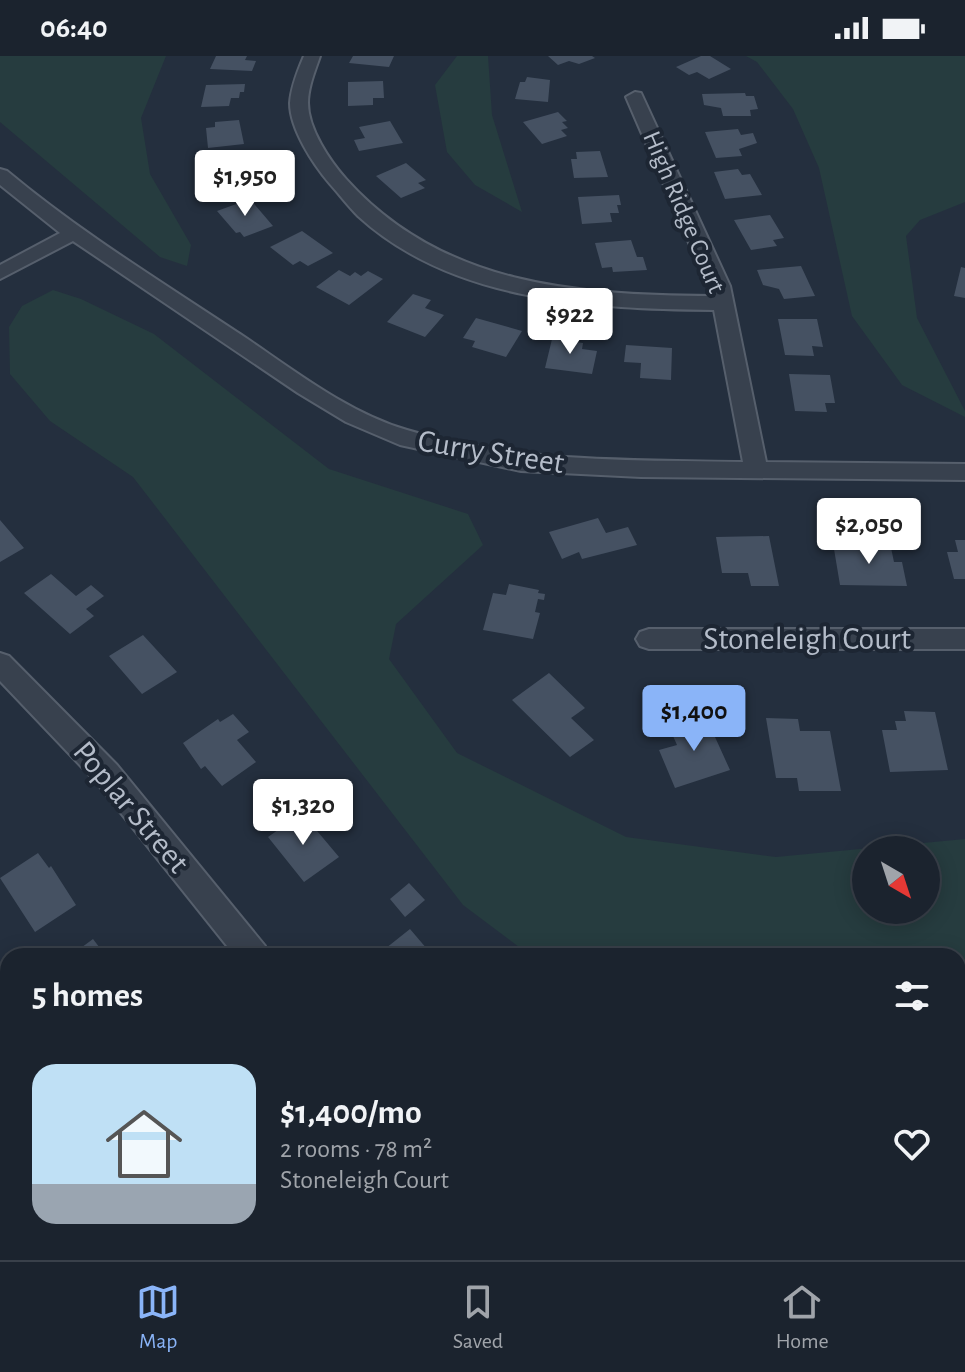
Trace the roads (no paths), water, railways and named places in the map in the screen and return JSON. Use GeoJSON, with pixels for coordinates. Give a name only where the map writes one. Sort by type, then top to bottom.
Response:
{"type":"FeatureCollection","features":[{"type":"Feature","properties":{"kind":"street"},"geometry":{"type":"LineString","coordinates":[[312,56],[299,105],[320,158],[347,196],[419,251],[513,285],[571,298],[633,304],[722,303]]}},
{"type":"Feature","properties":{"kind":"street","name":"High Ridge Court"},"geometry":{"type":"LineString","coordinates":[[635,97],[720,286],[756,470]]}},
{"type":"Feature","properties":{"kind":"street","name":"Curry Street"},"geometry":{"type":"LineString","coordinates":[[0,175],[74,233],[306,388],[354,416],[400,437],[521,463],[641,469],[965,472]]}},
{"type":"Feature","properties":{"kind":"street"},"geometry":{"type":"LineString","coordinates":[[0,273],[74,233]]}},
{"type":"Feature","properties":{"kind":"street","name":"Stoneleigh Court"},"geometry":{"type":"LineString","coordinates":[[649,639],[965,639]]}},
{"type":"Feature","properties":{"kind":"street","name":"Poplar Street"},"geometry":{"type":"LineString","coordinates":[[0,664],[107,774],[248,948]]}}]}
